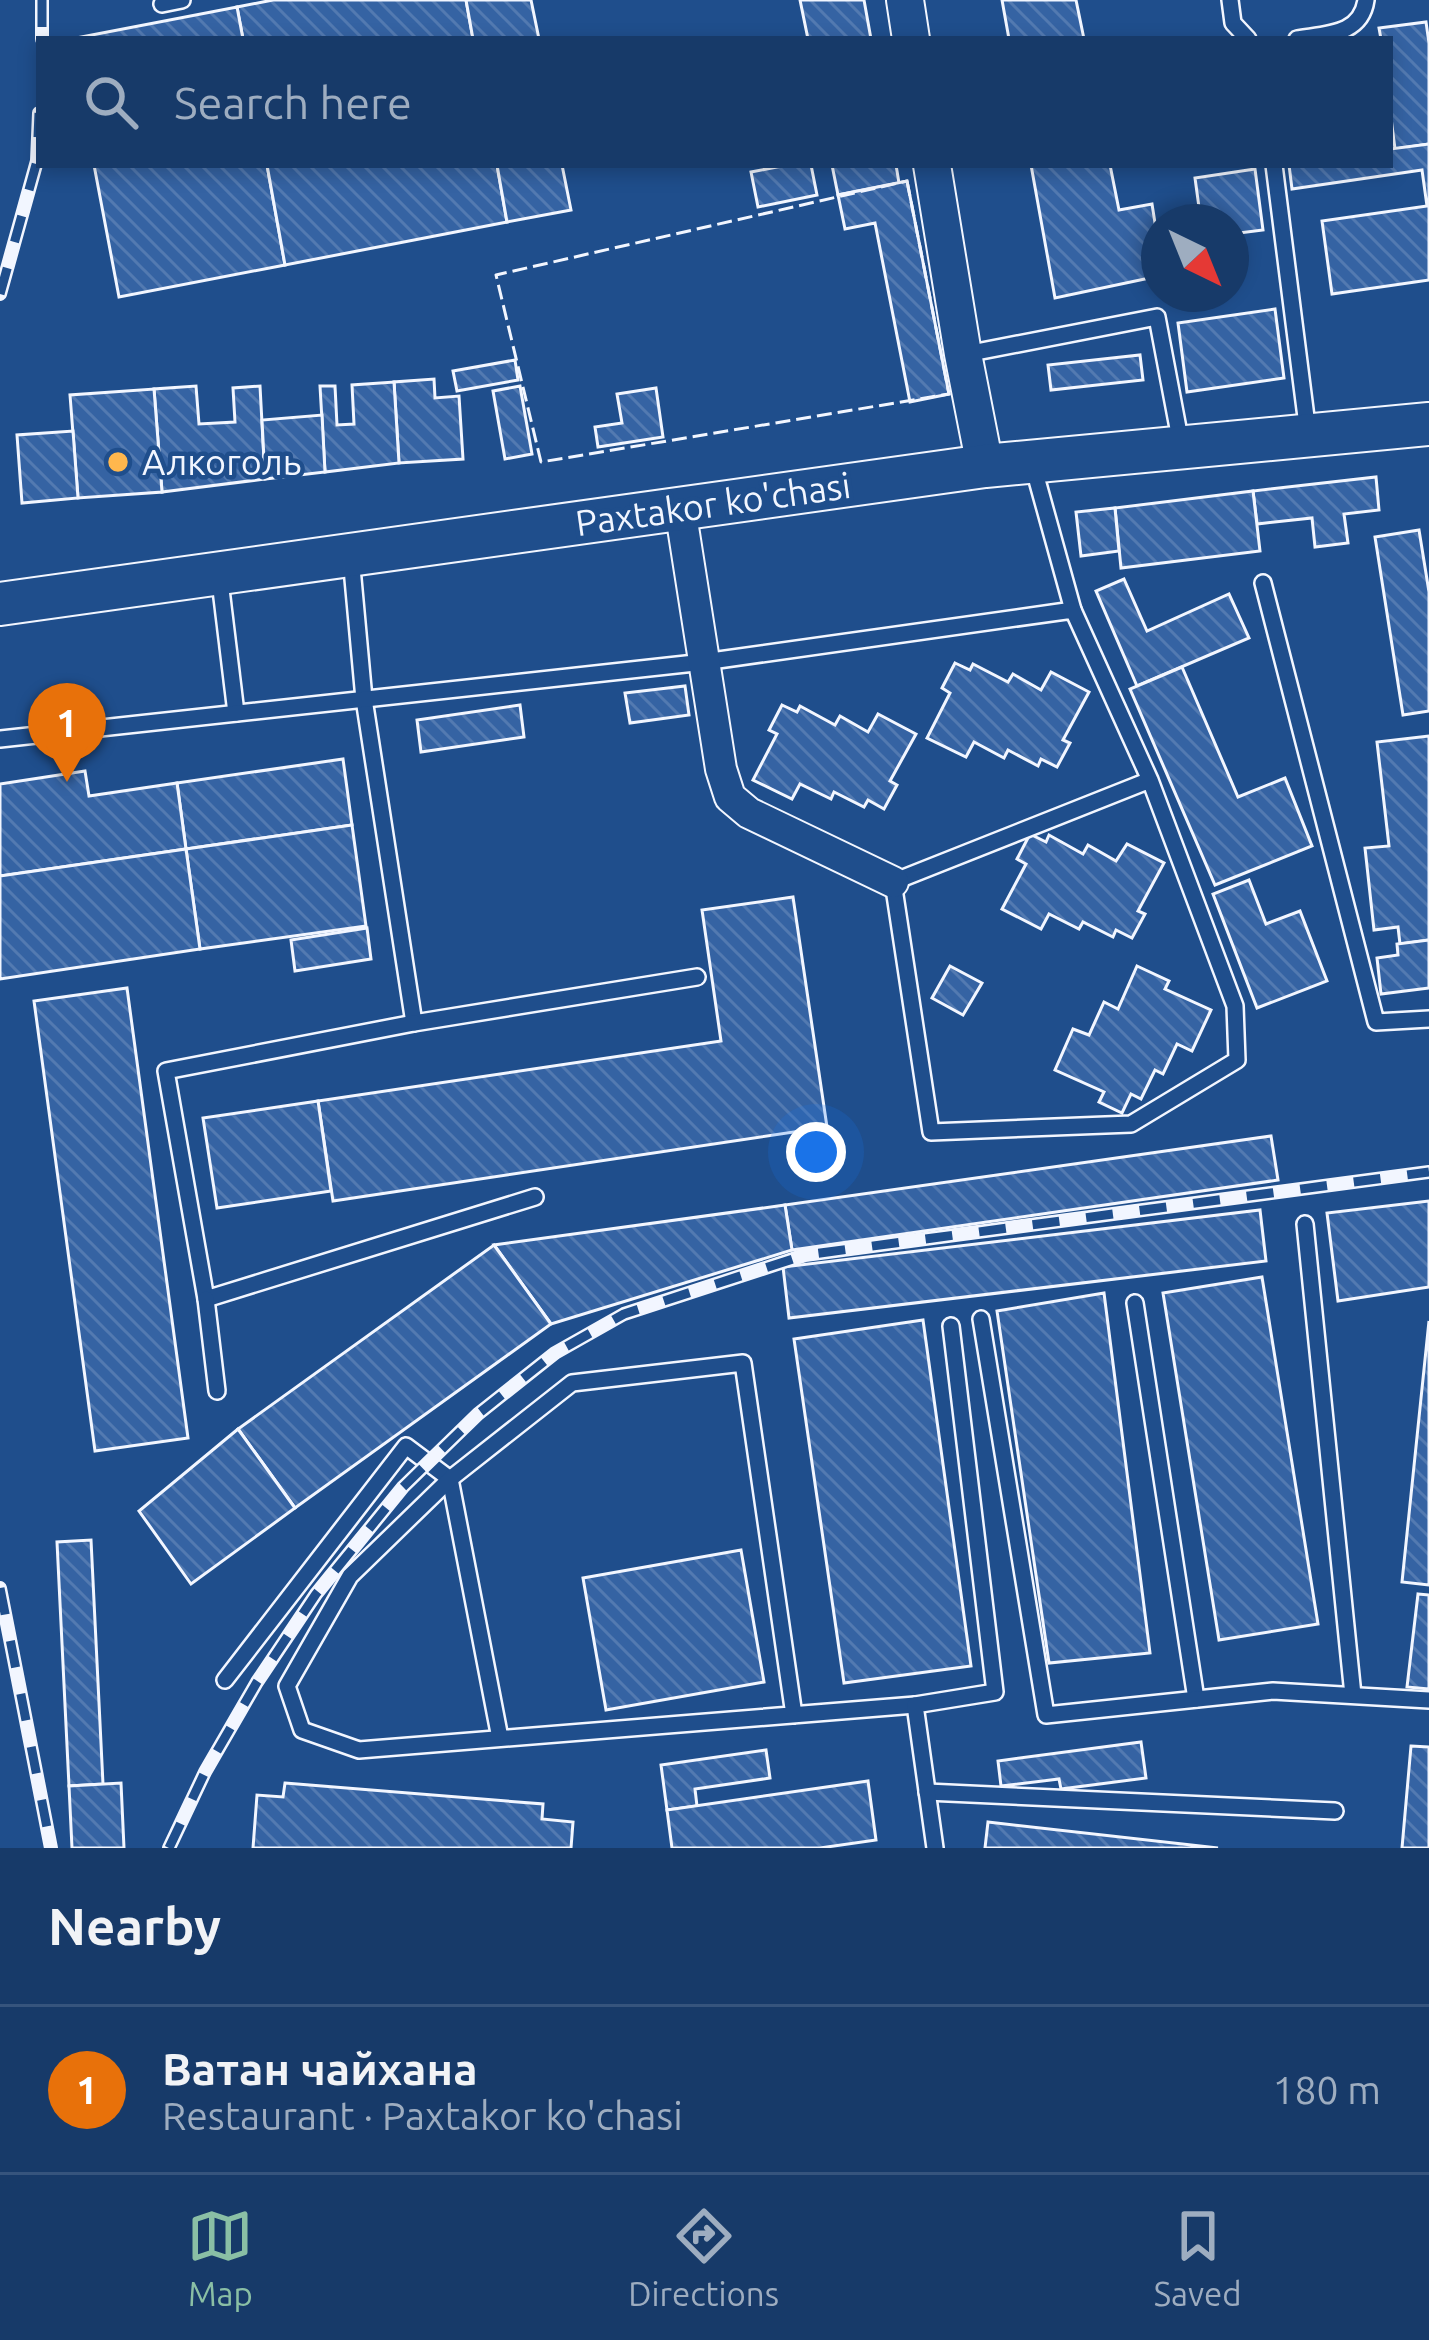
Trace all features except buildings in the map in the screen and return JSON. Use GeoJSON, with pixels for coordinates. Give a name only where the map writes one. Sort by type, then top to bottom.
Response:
{"type":"FeatureCollection","features":[{"type":"Feature","properties":{"kind":"main road","name":"Paxtakor ko'chasi"},"geometry":{"type":"LineString","coordinates":[[0,604],[986,466],[1429,424]]}},
{"type":"Feature","properties":{"kind":"street"},"geometry":{"type":"LineString","coordinates":[[905,0],[911,36]]}},
{"type":"Feature","properties":{"kind":"street"},"geometry":{"type":"LineString","coordinates":[[932,168],[986,466]]}},
{"type":"Feature","properties":{"kind":"street"},"geometry":{"type":"LineString","coordinates":[[680,508],[721,769],[730,797],[749,813],[893,882]]}},
{"type":"Feature","properties":{"kind":"lane"},"geometry":{"type":"LineString","coordinates":[[162,4],[182,0]]}},
{"type":"Feature","properties":{"kind":"lane"},"geometry":{"type":"LineString","coordinates":[[1230,0],[1233,23],[1245,36]]}},
{"type":"Feature","properties":{"kind":"lane"},"geometry":{"type":"LineString","coordinates":[[1317,36],[1343,32],[1358,22],[1366,0]]}},
{"type":"Feature","properties":{"kind":"lane"},"geometry":{"type":"LineString","coordinates":[[1274,168],[1308,436]]}},
{"type":"Feature","properties":{"kind":"lane"},"geometry":{"type":"LineString","coordinates":[[963,354],[1157,317],[1182,448]]}},
{"type":"Feature","properties":{"kind":"lane"},"geometry":{"type":"LineString","coordinates":[[1032,462],[1073,610],[1150,780],[1235,1006],[1237,1060],[1131,1124],[931,1132],[893,882],[1150,780]]}},
{"type":"Feature","properties":{"kind":"lane"},"geometry":{"type":"LineString","coordinates":[[351,554],[364,699],[414,1023]]}},
{"type":"Feature","properties":{"kind":"lane"},"geometry":{"type":"LineString","coordinates":[[219,572],[236,713]]}},
{"type":"Feature","properties":{"kind":"lane"},"geometry":{"type":"LineString","coordinates":[[1263,583],[1376,1022],[1429,1019]]}},
{"type":"Feature","properties":{"kind":"lane"},"geometry":{"type":"LineString","coordinates":[[0,739],[704,662],[1073,610]]}},
{"type":"Feature","properties":{"kind":"lane"},"geometry":{"type":"LineString","coordinates":[[217,1391],[206,1299],[166,1072],[414,1023],[697,977]]}},
{"type":"Feature","properties":{"kind":"lane"},"geometry":{"type":"LineString","coordinates":[[206,1299],[535,1197]]}},
{"type":"Feature","properties":{"kind":"lane"},"geometry":{"type":"LineString","coordinates":[[1305,1224],[1353,1696]]}},
{"type":"Feature","properties":{"kind":"lane"},"geometry":{"type":"LineString","coordinates":[[1135,1303],[1196,1699]]}},
{"type":"Feature","properties":{"kind":"lane"},"geometry":{"type":"LineString","coordinates":[[980,1319],[1046,1715],[1273,1690],[1429,1700]]}},
{"type":"Feature","properties":{"kind":"lane"},"geometry":{"type":"LineString","coordinates":[[794,1714],[743,1363],[572,1384],[450,1479],[350,1576],[287,1686],[302,1730],[359,1750],[915,1705],[995,1692],[951,1326]]}},
{"type":"Feature","properties":{"kind":"lane"},"geometry":{"type":"LineString","coordinates":[[225,1680],[406,1446],[450,1479],[500,1738]]}},
{"type":"Feature","properties":{"kind":"lane"},"geometry":{"type":"LineString","coordinates":[[915,1705],[935,1848]]}},
{"type":"Feature","properties":{"kind":"lane"},"geometry":{"type":"LineString","coordinates":[[927,1792],[1335,1811]]}},
{"type":"Feature","properties":{"kind":"railway"},"geometry":{"type":"LineString","coordinates":[[42,0],[42,36]]}},
{"type":"Feature","properties":{"kind":"railway"},"geometry":{"type":"LineString","coordinates":[[0,294],[36,165]]}},
{"type":"Feature","properties":{"kind":"railway"},"geometry":{"type":"LineString","coordinates":[[169,1848],[205,1772],[257,1682],[316,1594],[403,1487],[478,1414],[555,1353],[624,1314],[805,1255],[1429,1172]]}},
{"type":"Feature","properties":{"kind":"railway"},"geometry":{"type":"LineString","coordinates":[[0,1588],[51,1848]]}},
{"type":"Feature","properties":{"kind":"fence"},"geometry":{"type":"LineString","coordinates":[[907,181],[949,394],[541,462],[496,275],[907,181]]}},
{"type":"Feature","properties":{"kind":"place","name":"Алкоголь"},"geometry":{"type":"Point","coordinates":[118,462]}},
{"type":"Feature","properties":{"kind":"place","name":"Ватан чайхана"},"geometry":{"type":"Point","coordinates":[67,782]}}]}
